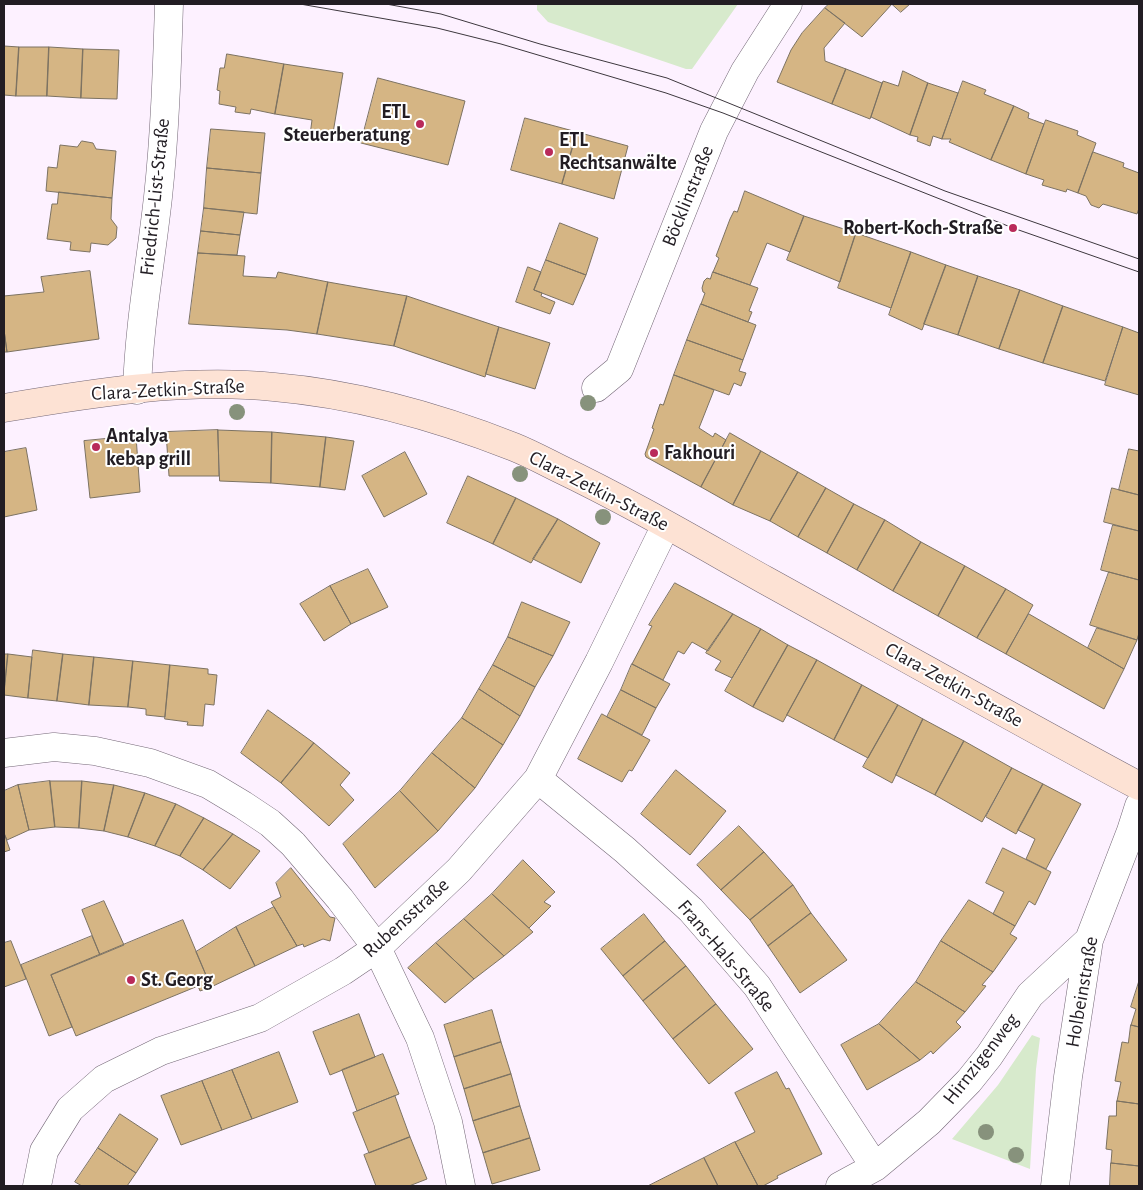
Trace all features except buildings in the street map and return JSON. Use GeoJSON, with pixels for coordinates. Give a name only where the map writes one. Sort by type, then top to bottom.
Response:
{"type":"FeatureCollection","features":[{"type":"Feature","properties":{"kind":"main road","name":"Clara-Zetkin-Straße"},"geometry":{"type":"LineString","coordinates":[[4,408],[69,397],[214,384],[278,387],[364,401],[420,415],[514,448],[614,496],[1139,786]]}},
{"type":"Feature","properties":{"kind":"street","name":"Friedrich-List-Straße"},"geometry":{"type":"LineString","coordinates":[[137,390],[144,301],[162,156],[169,4]]}},
{"type":"Feature","properties":{"kind":"street","name":"Böcklinstraße"},"geometry":{"type":"LineString","coordinates":[[596,388],[619,369],[714,131],[745,72],[788,4]]}},
{"type":"Feature","properties":{"kind":"street","name":"Rubensstraße"},"geometry":{"type":"LineString","coordinates":[[37,1186],[44,1151],[70,1109],[104,1079],[161,1051],[260,1018],[343,971],[376,948],[460,870],[538,778],[599,662],[666,525]]}},
{"type":"Feature","properties":{"kind":"street"},"geometry":{"type":"LineString","coordinates":[[4,754],[54,747],[95,751],[150,763],[208,784],[263,819],[293,844],[340,899],[376,948],[420,1038],[448,1122],[461,1186]]}},
{"type":"Feature","properties":{"kind":"street","name":"Frans-Hals-Straße"},"geometry":{"type":"LineString","coordinates":[[538,778],[625,850],[691,910],[757,986],[876,1167]]}},
{"type":"Feature","properties":{"kind":"street","name":"Holbeinstraße"},"geometry":{"type":"LineString","coordinates":[[1055,1186],[1068,1077],[1089,940],[1132,831],[1139,806]]}},
{"type":"Feature","properties":{"kind":"street","name":"Hirnzigenweg"},"geometry":{"type":"LineString","coordinates":[[840,1186],[876,1167],[929,1122],[969,1081],[990,1056],[1030,996],[1089,940]]}},
{"type":"Feature","properties":{"kind":"green space"},"geometry":{"type":"Polygon","coordinates":[[[537,4],[738,4],[692,69],[686,69],[548,22],[537,10],[537,4]]]}},
{"type":"Feature","properties":{"kind":"green space"},"geometry":{"type":"Polygon","coordinates":[[[1032,1035],[1040,1038],[1036,1069],[1030,1169],[952,1139],[998,1085],[1032,1035]]]}},
{"type":"Feature","properties":{"kind":"tram line"},"geometry":{"type":"LineString","coordinates":[[300,4],[437,28],[501,44],[666,93],[723,113],[1013,228],[1139,272]]}},
{"type":"Feature","properties":{"kind":"tram line"},"geometry":{"type":"LineString","coordinates":[[386,4],[441,14],[540,44],[667,78],[945,191],[1139,259]]}},
{"type":"Feature","properties":{"kind":"place","name":"ETL Steuerberatung"},"geometry":{"type":"Point","coordinates":[420,124]}},
{"type":"Feature","properties":{"kind":"place","name":"ETL Rechtsanwälte"},"geometry":{"type":"Point","coordinates":[549,152]}},
{"type":"Feature","properties":{"kind":"place","name":"Robert-Koch-Straße"},"geometry":{"type":"Point","coordinates":[1013,228]}},
{"type":"Feature","properties":{"kind":"place","name":"Antalya kebap grill"},"geometry":{"type":"Point","coordinates":[96,447]}},
{"type":"Feature","properties":{"kind":"place","name":"Fakhouri"},"geometry":{"type":"Point","coordinates":[654,453]}},
{"type":"Feature","properties":{"kind":"place","name":"St. Georg"},"geometry":{"type":"Point","coordinates":[131,980]}}]}
